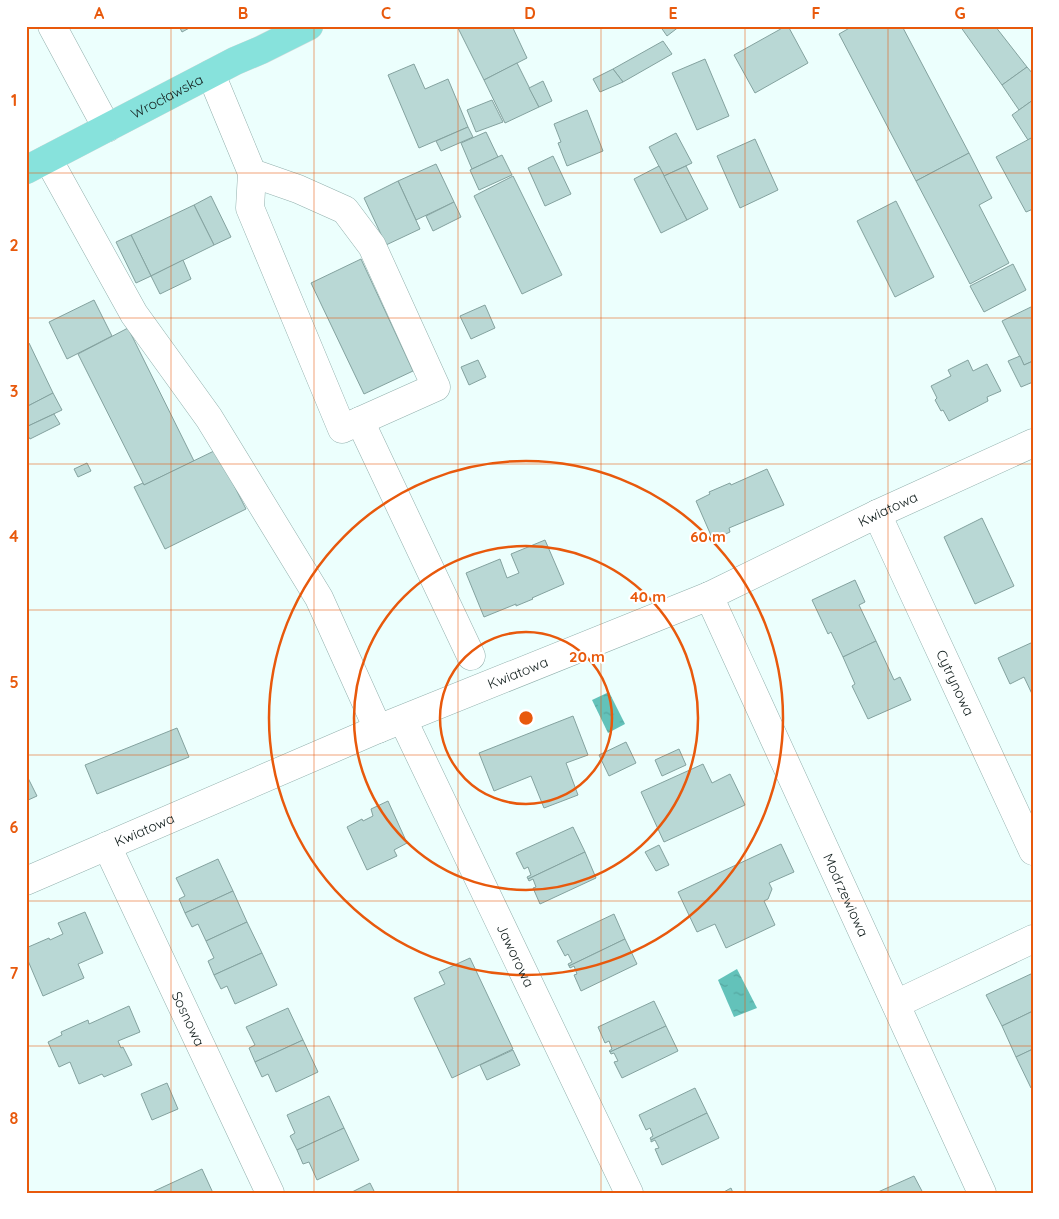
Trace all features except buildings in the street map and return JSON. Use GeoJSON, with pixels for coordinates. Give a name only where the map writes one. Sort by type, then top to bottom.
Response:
{"type":"FeatureCollection","features":[{"type":"Feature","properties":{"kind":"main road","name":"Wrocławska"},"geometry":{"type":"LineString","coordinates":[[37,165],[236,61],[309,26]]}},
{"type":"Feature","properties":{"kind":"street"},"geometry":{"type":"LineString","coordinates":[[52,26],[107,128]]}},
{"type":"Feature","properties":{"kind":"street"},"geometry":{"type":"LineString","coordinates":[[211,74],[252,173],[250,208],[342,429],[436,387],[372,246],[345,210],[298,188],[252,173]]}},
{"type":"Feature","properties":{"kind":"street"},"geometry":{"type":"LineString","coordinates":[[37,165],[134,314],[209,418],[319,598],[378,729]]}},
{"type":"Feature","properties":{"kind":"street"},"geometry":{"type":"LineString","coordinates":[[360,421],[471,656]]}},
{"type":"Feature","properties":{"kind":"street","name":"Kwiatowa"},"geometry":{"type":"LineString","coordinates":[[26,881],[378,729],[709,596],[877,514],[1033,443]]}},
{"type":"Feature","properties":{"kind":"street","name":"Cytrynowa"},"geometry":{"type":"LineString","coordinates":[[877,514],[1033,851]]}},
{"type":"Feature","properties":{"kind":"street","name":"Modrzewiowa"},"geometry":{"type":"LineString","coordinates":[[709,596],[982,1193]]}},
{"type":"Feature","properties":{"kind":"street","name":"Jaworowa"},"geometry":{"type":"LineString","coordinates":[[403,720],[629,1193]]}},
{"type":"Feature","properties":{"kind":"street","name":"Sosnowa"},"geometry":{"type":"LineString","coordinates":[[107,846],[270,1193]]}},
{"type":"Feature","properties":{"kind":"street"},"geometry":{"type":"LineString","coordinates":[[896,1004],[1033,939]]}},
{"type":"Feature","properties":{"kind":"water"},"geometry":{"type":"Polygon","coordinates":[[[609,692],[625,724],[608,733],[592,700],[609,692]]]}},
{"type":"Feature","properties":{"kind":"water"},"geometry":{"type":"Polygon","coordinates":[[[737,969],[757,1008],[734,1017],[718,980],[737,969]]]}}]}
